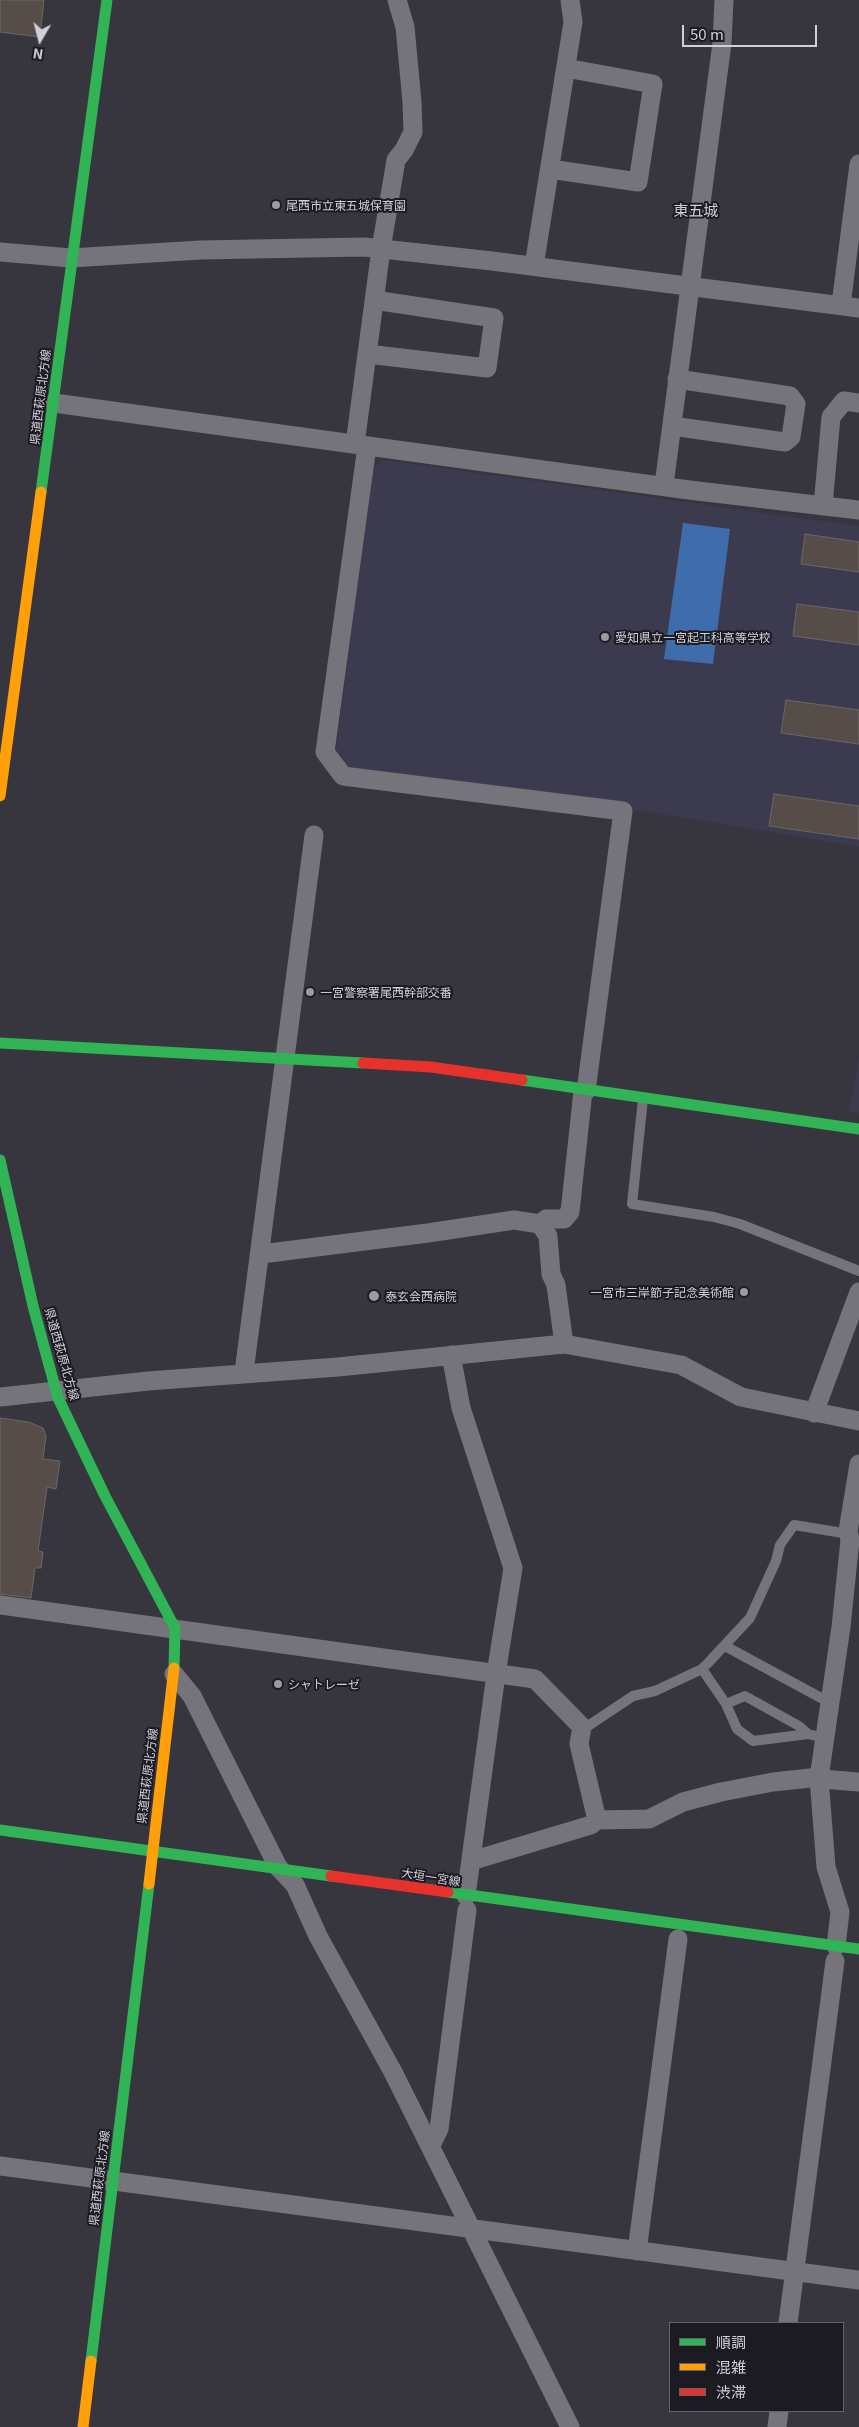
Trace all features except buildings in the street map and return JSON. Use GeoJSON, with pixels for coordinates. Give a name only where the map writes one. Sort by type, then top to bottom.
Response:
{"type":"FeatureCollection","features":[{"type":"Feature","properties":{"kind":"main road","name":"県道西萩原北方線"},"geometry":{"type":"LineString","coordinates":[[0,796],[54,403],[71,258],[106,0]]}},
{"type":"Feature","properties":{"kind":"main road"},"geometry":{"type":"LineString","coordinates":[[0,1043],[431,1067],[859,1130]]}},
{"type":"Feature","properties":{"kind":"main road","name":"県道西萩原北方線"},"geometry":{"type":"LineString","coordinates":[[0,1160],[34,1306],[56,1390],[105,1496],[175,1628],[174,1674],[149,1866],[83,2427]]}},
{"type":"Feature","properties":{"kind":"main road","name":"大垣一宮線"},"geometry":{"type":"LineString","coordinates":[[0,1830],[152,1850],[277,1875],[467,1906],[835,1957],[859,1950]]}},
{"type":"Feature","properties":{"kind":"street"},"geometry":{"type":"LineString","coordinates":[[397,0],[405,28],[413,132],[404,150],[396,160],[381,249],[367,354],[361,445],[325,752],[343,776],[623,811],[570,1212],[564,1219],[546,1219],[540,1224]]}},
{"type":"Feature","properties":{"kind":"street"},"geometry":{"type":"LineString","coordinates":[[534,266],[573,22],[570,0]]}},
{"type":"Feature","properties":{"kind":"street"},"geometry":{"type":"LineString","coordinates":[[664,485],[722,43],[724,0]]}},
{"type":"Feature","properties":{"kind":"street"},"geometry":{"type":"LineString","coordinates":[[550,169],[638,182],[654,84],[566,68]]}},
{"type":"Feature","properties":{"kind":"street"},"geometry":{"type":"LineString","coordinates":[[0,252],[71,258],[200,250],[364,247],[534,266],[850,306],[859,164]]}},
{"type":"Feature","properties":{"kind":"street"},"geometry":{"type":"LineString","coordinates":[[367,354],[487,368],[494,318],[374,300]]}},
{"type":"Feature","properties":{"kind":"street"},"geometry":{"type":"LineString","coordinates":[[672,426],[786,442],[791,437],[796,404],[790,396],[677,379]]}},
{"type":"Feature","properties":{"kind":"street"},"geometry":{"type":"LineString","coordinates":[[823,506],[831,417],[844,401],[859,403]]}},
{"type":"Feature","properties":{"kind":"street"},"geometry":{"type":"LineString","coordinates":[[54,403],[859,510]]}},
{"type":"Feature","properties":{"kind":"street"},"geometry":{"type":"LineString","coordinates":[[244,1372],[261,1254],[314,834]]}},
{"type":"Feature","properties":{"kind":"street"},"geometry":{"type":"LineString","coordinates":[[261,1254],[514,1220],[540,1224],[548,1236],[551,1274],[556,1285],[564,1344]]}},
{"type":"Feature","properties":{"kind":"street"},"geometry":{"type":"LineString","coordinates":[[814,1413],[859,1292]]}},
{"type":"Feature","properties":{"kind":"street"},"geometry":{"type":"LineString","coordinates":[[0,1397],[244,1372],[338,1367],[564,1344],[681,1366],[699,1373],[741,1397],[859,1421]]}},
{"type":"Feature","properties":{"kind":"street"},"geometry":{"type":"LineString","coordinates":[[431,2145],[439,2130],[471,1861],[496,1674],[513,1568],[461,1408],[451,1355]]}},
{"type":"Feature","properties":{"kind":"street"},"geometry":{"type":"LineString","coordinates":[[788,2322],[793,2271],[840,1912],[826,1867],[816,1736],[830,1700],[843,1608],[849,1534],[859,1471]]}},
{"type":"Feature","properties":{"kind":"street"},"geometry":{"type":"LineString","coordinates":[[0,1605],[535,1679],[582,1727],[579,1744],[597,1820]]}},
{"type":"Feature","properties":{"kind":"street"},"geometry":{"type":"LineString","coordinates":[[174,1674],[192,1696],[277,1875],[300,1886],[318,1936],[431,2145],[469,2227],[570,2427]]}},
{"type":"Feature","properties":{"kind":"street"},"geometry":{"type":"LineString","coordinates":[[471,1861],[591,1825],[597,1820],[649,1819],[684,1802],[722,1792],[773,1782],[820,1778],[859,1782]]}},
{"type":"Feature","properties":{"kind":"street"},"geometry":{"type":"LineString","coordinates":[[637,2251],[678,1939]]}},
{"type":"Feature","properties":{"kind":"street"},"geometry":{"type":"LineString","coordinates":[[0,2166],[859,2280]]}},
{"type":"Feature","properties":{"kind":"street"},"geometry":{"type":"LineString","coordinates":[[777,2427],[779,2412]]}},
{"type":"Feature","properties":{"kind":"lane"},"geometry":{"type":"LineString","coordinates":[[644,1099],[632,1204],[714,1217],[740,1224],[859,1271]]}},
{"type":"Feature","properties":{"kind":"lane"},"geometry":{"type":"LineString","coordinates":[[582,1727],[588,1726],[633,1696],[655,1691],[702,1669],[750,1618],[776,1562],[780,1545],[794,1525],[849,1534]]}},
{"type":"Feature","properties":{"kind":"lane"},"geometry":{"type":"LineString","coordinates":[[725,1646],[823,1699],[830,1700]]}},
{"type":"Feature","properties":{"kind":"lane"},"geometry":{"type":"LineString","coordinates":[[702,1669],[726,1704],[737,1729],[753,1741],[816,1736]]}},
{"type":"Feature","properties":{"kind":"lane"},"geometry":{"type":"LineString","coordinates":[[726,1704],[745,1696],[816,1736]]}},
{"type":"Feature","properties":{"kind":"shaded area","name":"愛知県立一宮起工科高等学校"},"geometry":{"type":"Polygon","coordinates":[[[383,460],[859,526],[859,847],[600,804],[349,768],[336,749],[372,470],[383,460]]]}},
{"type":"Feature","properties":{"kind":"shaded area"},"geometry":{"type":"Polygon","coordinates":[[[859,1057],[859,1113],[849,1112],[859,1057]]]}},
{"type":"Feature","properties":{"kind":"water"},"geometry":{"type":"Polygon","coordinates":[[[683,523],[730,529],[713,664],[664,659],[683,523]]]}},
{"type":"Feature","properties":{"kind":"traffic: fast"},"geometry":{"type":"LineString","coordinates":[[41,492],[107,0]]}},
{"type":"Feature","properties":{"kind":"traffic: fast"},"geometry":{"type":"LineString","coordinates":[[0,1043],[363,1063]]}},
{"type":"Feature","properties":{"kind":"traffic: fast"},"geometry":{"type":"LineString","coordinates":[[522,1080],[859,1129]]}},
{"type":"Feature","properties":{"kind":"traffic: fast"},"geometry":{"type":"LineString","coordinates":[[0,1160],[33,1306],[58,1398],[105,1496],[175,1628],[174,1668]]}},
{"type":"Feature","properties":{"kind":"traffic: fast"},"geometry":{"type":"LineString","coordinates":[[0,1830],[331,1876]]}},
{"type":"Feature","properties":{"kind":"traffic: fast"},"geometry":{"type":"LineString","coordinates":[[91,2361],[149,1884]]}},
{"type":"Feature","properties":{"kind":"traffic: fast"},"geometry":{"type":"LineString","coordinates":[[448,1892],[859,1949]]}},
{"type":"Feature","properties":{"kind":"traffic: slow"},"geometry":{"type":"LineString","coordinates":[[0,796],[41,492]]}},
{"type":"Feature","properties":{"kind":"traffic: slow"},"geometry":{"type":"LineString","coordinates":[[149,1884],[174,1668]]}},
{"type":"Feature","properties":{"kind":"traffic: slow"},"geometry":{"type":"LineString","coordinates":[[83,2427],[91,2361]]}},
{"type":"Feature","properties":{"kind":"traffic: jam"},"geometry":{"type":"LineString","coordinates":[[363,1063],[431,1067],[522,1080]]}},
{"type":"Feature","properties":{"kind":"traffic: jam"},"geometry":{"type":"LineString","coordinates":[[331,1876],[448,1892]]}},
{"type":"Feature","properties":{"kind":"place","name":"尾西市立東五城保育園"},"geometry":{"type":"Point","coordinates":[276,205]}},
{"type":"Feature","properties":{"kind":"place","name":"愛知県立一宮起工科高等学校"},"geometry":{"type":"Point","coordinates":[605,637]}},
{"type":"Feature","properties":{"kind":"place","name":"一宮警察署尾西幹部交番"},"geometry":{"type":"Point","coordinates":[310,992]}},
{"type":"Feature","properties":{"kind":"place","name":"一宮市三岸節子記念美術館"},"geometry":{"type":"Point","coordinates":[744,1292]}},
{"type":"Feature","properties":{"kind":"place","name":"泰玄会西病院"},"geometry":{"type":"Point","coordinates":[374,1296]}},
{"type":"Feature","properties":{"kind":"place","name":"シャトレーゼ"},"geometry":{"type":"Point","coordinates":[278,1684]}},
{"type":"Feature","properties":{"kind":"district","name":"東五城"},"geometry":{"type":"Point","coordinates":[696,210]}}]}
